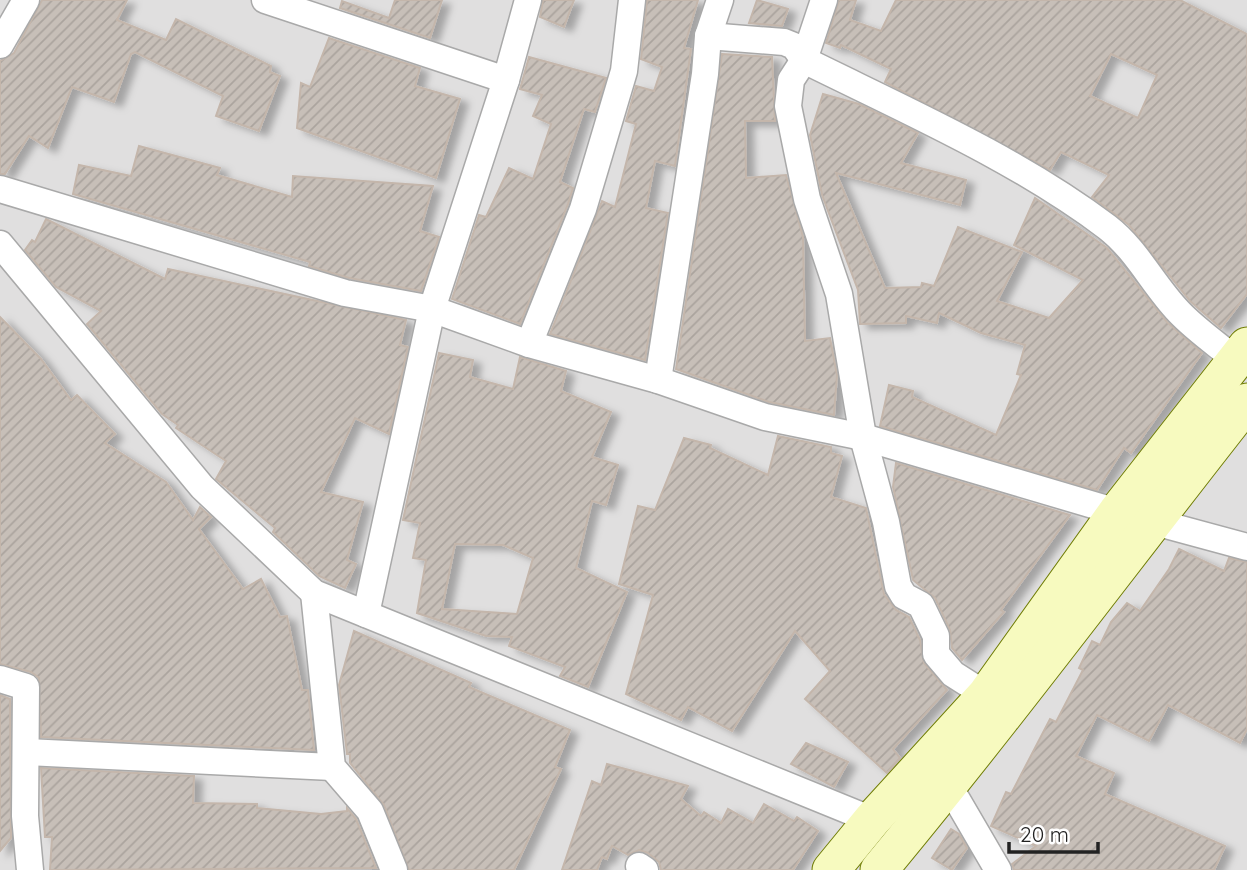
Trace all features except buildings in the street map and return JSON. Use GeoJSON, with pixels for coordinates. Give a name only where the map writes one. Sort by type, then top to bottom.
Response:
{"type":"FeatureCollection","features":[{"type":"Feature","properties":{"kind":"main road"},"geometry":{"type":"LineString","coordinates":[[831,870],[872,820],[986,695],[1117,512],[1242,353]]}},
{"type":"Feature","properties":{"kind":"main road"},"geometry":{"type":"LineString","coordinates":[[879,870],[949,786],[1247,402]]}},
{"type":"Feature","properties":{"kind":"street"},"geometry":{"type":"LineString","coordinates":[[0,45],[26,0]]}},
{"type":"Feature","properties":{"kind":"street"},"geometry":{"type":"LineString","coordinates":[[265,0],[506,80]]}},
{"type":"Feature","properties":{"kind":"street"},"geometry":{"type":"LineString","coordinates":[[366,614],[432,309],[506,80],[528,0]]}},
{"type":"Feature","properties":{"kind":"street"},"geometry":{"type":"LineString","coordinates":[[529,344],[587,196],[624,71],[632,0]]}},
{"type":"Feature","properties":{"kind":"street"},"geometry":{"type":"LineString","coordinates":[[658,380],[705,74],[708,36],[720,0]]}},
{"type":"Feature","properties":{"kind":"street"},"geometry":{"type":"LineString","coordinates":[[824,0],[804,60],[791,80],[788,106],[807,200],[839,294],[863,437],[886,522],[898,586],[904,596],[920,605],[936,636],[936,654],[953,674],[986,695]]}},
{"type":"Feature","properties":{"kind":"street"},"geometry":{"type":"LineString","coordinates":[[708,36],[784,42],[794,46],[804,60],[959,137],[1037,181],[1108,228],[1130,249],[1180,314],[1242,353]]}},
{"type":"Feature","properties":{"kind":"street"},"geometry":{"type":"LineString","coordinates":[[0,189],[345,293],[432,309],[529,344],[658,380],[765,417],[863,437],[1117,512]]}},
{"type":"Feature","properties":{"kind":"street"},"geometry":{"type":"LineString","coordinates":[[0,244],[202,487],[314,593],[872,820]]}},
{"type":"Feature","properties":{"kind":"street"},"geometry":{"type":"LineString","coordinates":[[1152,521],[1247,547]]}},
{"type":"Feature","properties":{"kind":"street"},"geometry":{"type":"LineString","coordinates":[[314,593],[332,767],[370,811],[394,870]]}},
{"type":"Feature","properties":{"kind":"street"},"geometry":{"type":"LineString","coordinates":[[0,679],[26,687],[25,816],[30,870]]}},
{"type":"Feature","properties":{"kind":"street"},"geometry":{"type":"LineString","coordinates":[[27,752],[332,767]]}},
{"type":"Feature","properties":{"kind":"street"},"geometry":{"type":"LineString","coordinates":[[949,786],[998,870]]}},
{"type":"Feature","properties":{"kind":"shaded area"},"geometry":{"type":"Polygon","coordinates":[[[0,0],[1247,0],[1247,870],[0,870],[0,0]]]}}]}
